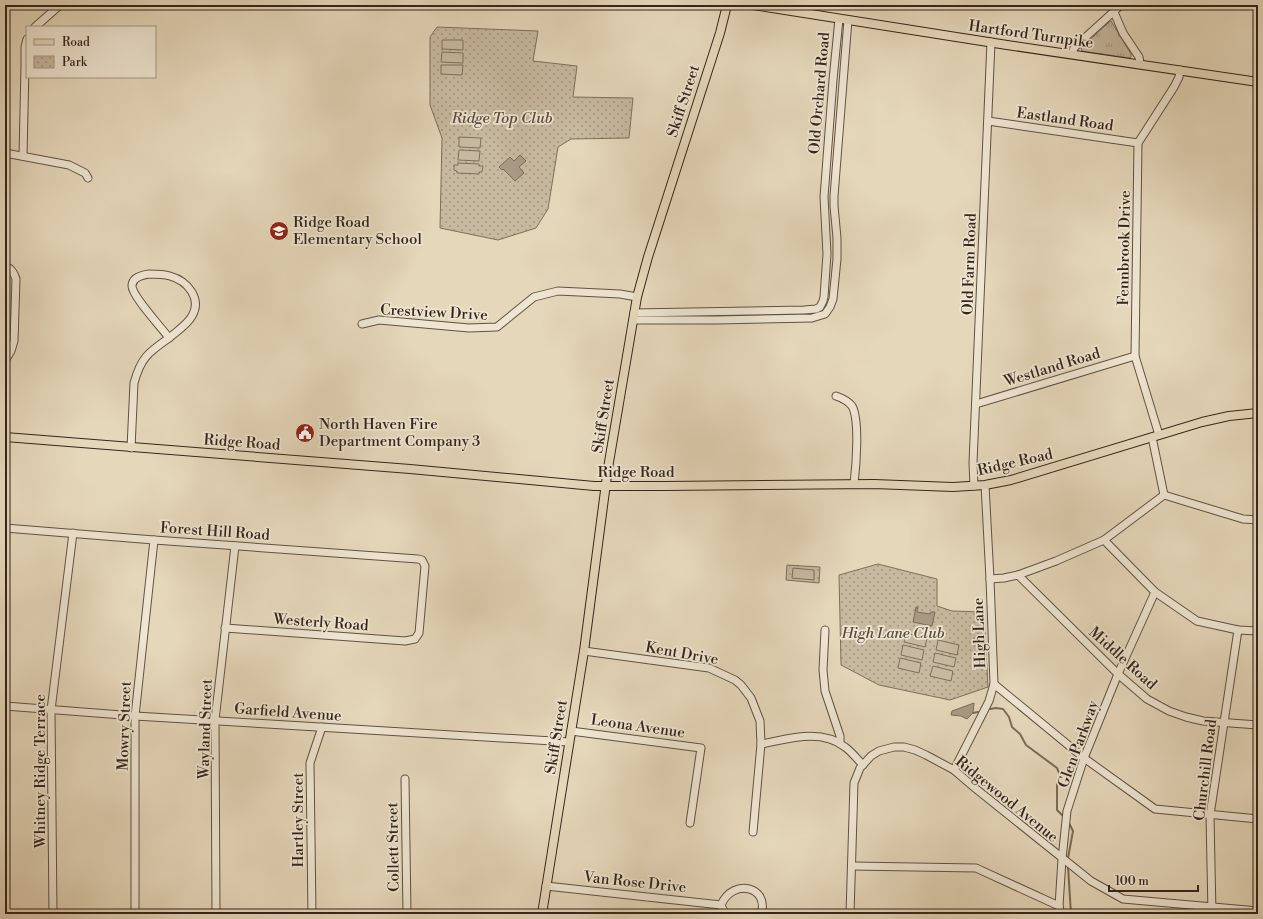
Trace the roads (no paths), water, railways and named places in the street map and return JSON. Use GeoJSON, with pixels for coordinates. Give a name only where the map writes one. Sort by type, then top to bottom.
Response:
{"type":"FeatureCollection","features":[{"type":"Feature","properties":{"kind":"main road","name":"Skiff Street"},"geometry":{"type":"LineString","coordinates":[[542,914],[584,651],[606,486],[637,297],[648,257],[720,33],[727,5]]}},
{"type":"Feature","properties":{"kind":"main road","name":"Hartford Turnpike"},"geometry":{"type":"LineString","coordinates":[[753,5],[798,9],[839,19],[1258,82]]}},
{"type":"Feature","properties":{"kind":"main road","name":"Ridge Road"},"geometry":{"type":"LineString","coordinates":[[5,438],[410,469],[606,486],[854,484],[985,486],[1011,480],[1216,419],[1258,413]]}},
{"type":"Feature","properties":{"kind":"street"},"geometry":{"type":"LineString","coordinates":[[36,26],[60,5]]}},
{"type":"Feature","properties":{"kind":"street"},"geometry":{"type":"LineString","coordinates":[[1072,54],[1074,48],[1078,44],[1121,5]]}},
{"type":"Feature","properties":{"kind":"street"},"geometry":{"type":"LineString","coordinates":[[1114,12],[1123,33],[1139,57],[1140,64]]}},
{"type":"Feature","properties":{"kind":"street","name":"Old Orchard Road"},"geometry":{"type":"LineString","coordinates":[[822,305],[824,297],[827,254],[824,205],[826,169],[839,19]]}},
{"type":"Feature","properties":{"kind":"street","name":"Old Orchard Road"},"geometry":{"type":"LineString","coordinates":[[828,310],[833,299],[837,259],[838,238],[834,206],[848,20]]}},
{"type":"Feature","properties":{"kind":"street","name":"Old Farm Road"},"geometry":{"type":"LineString","coordinates":[[974,486],[991,42]]}},
{"type":"Feature","properties":{"kind":"street"},"geometry":{"type":"LineString","coordinates":[[24,156],[26,44]]}},
{"type":"Feature","properties":{"kind":"street"},"geometry":{"type":"LineString","coordinates":[[1138,143],[1174,87],[1179,77],[1180,70]]}},
{"type":"Feature","properties":{"kind":"street","name":"Eastland Road"},"geometry":{"type":"LineString","coordinates":[[988,121],[1138,143]]}},
{"type":"Feature","properties":{"kind":"street","name":"Fennbrook Drive"},"geometry":{"type":"LineString","coordinates":[[1138,143],[1135,356],[1156,436],[1164,494]]}},
{"type":"Feature","properties":{"kind":"street"},"geometry":{"type":"LineString","coordinates":[[5,153],[69,165],[85,173],[88,178]]}},
{"type":"Feature","properties":{"kind":"street","name":"Old Orchard Road"},"geometry":{"type":"LineString","coordinates":[[826,169],[837,170]]}},
{"type":"Feature","properties":{"kind":"street"},"geometry":{"type":"LineString","coordinates":[[824,205],[834,206]]}},
{"type":"Feature","properties":{"kind":"street"},"geometry":{"type":"LineString","coordinates":[[5,266],[14,273],[16,279],[16,290],[14,341],[11,351],[5,361]]}},
{"type":"Feature","properties":{"kind":"street"},"geometry":{"type":"LineString","coordinates":[[131,448],[134,383],[136,374],[147,354],[169,338],[183,327],[191,317],[195,306],[195,298],[193,293],[182,282],[173,277],[149,274],[141,276],[133,282],[132,287],[134,292],[169,338]]}},
{"type":"Feature","properties":{"kind":"street","name":"Crestview Drive"},"geometry":{"type":"LineString","coordinates":[[362,324],[379,320],[469,328],[497,328],[534,297],[558,291],[620,294],[637,297]]}},
{"type":"Feature","properties":{"kind":"street"},"geometry":{"type":"LineString","coordinates":[[822,305],[828,310],[825,314],[812,318],[716,320],[634,316],[735,311],[804,310],[816,309],[822,305]]}},
{"type":"Feature","properties":{"kind":"street"},"geometry":{"type":"LineString","coordinates":[[735,311],[735,319]]}},
{"type":"Feature","properties":{"kind":"street","name":"Westland Road"},"geometry":{"type":"LineString","coordinates":[[976,404],[1135,356]]}},
{"type":"Feature","properties":{"kind":"street"},"geometry":{"type":"LineString","coordinates":[[836,396],[851,404],[857,419],[854,484]]}},
{"type":"Feature","properties":{"kind":"street","name":"High Lane"},"geometry":{"type":"LineString","coordinates":[[954,770],[989,701],[994,684],[985,486]]}},
{"type":"Feature","properties":{"kind":"street"},"geometry":{"type":"LineString","coordinates":[[990,579],[1018,576],[1104,540],[1164,494],[1243,519],[1258,520]]}},
{"type":"Feature","properties":{"kind":"street","name":"Forest Hill Road"},"geometry":{"type":"LineString","coordinates":[[5,528],[422,560],[425,566],[419,633],[415,639]]}},
{"type":"Feature","properties":{"kind":"street","name":"Whitney Ridge Terrace"},"geometry":{"type":"LineString","coordinates":[[53,914],[51,710],[73,533]]}},
{"type":"Feature","properties":{"kind":"street","name":"Mowry Street"},"geometry":{"type":"LineString","coordinates":[[136,914],[135,716],[154,540]]}},
{"type":"Feature","properties":{"kind":"street"},"geometry":{"type":"LineString","coordinates":[[1104,540],[1155,592],[1197,621],[1238,630],[1258,631]]}},
{"type":"Feature","properties":{"kind":"street","name":"Wayland Street"},"geometry":{"type":"LineString","coordinates":[[216,914],[216,720],[235,546]]}},
{"type":"Feature","properties":{"kind":"street","name":"Middle Road"},"geometry":{"type":"LineString","coordinates":[[1018,576],[1118,674],[1147,699],[1169,711],[1202,721],[1258,725]]}},
{"type":"Feature","properties":{"kind":"street","name":"Glen Parkway"},"geometry":{"type":"LineString","coordinates":[[1061,914],[1059,906],[1067,811],[1084,758],[1118,674],[1155,592]]}},
{"type":"Feature","properties":{"kind":"street","name":"Westerly Road"},"geometry":{"type":"LineString","coordinates":[[226,628],[405,641],[415,639]]}},
{"type":"Feature","properties":{"kind":"street"},"geometry":{"type":"LineString","coordinates":[[825,630],[825,691],[840,736],[840,743]]}},
{"type":"Feature","properties":{"kind":"street","name":"Churchill Road"},"geometry":{"type":"LineString","coordinates":[[1212,911],[1210,815],[1238,630]]}},
{"type":"Feature","properties":{"kind":"street","name":"Kent Drive"},"geometry":{"type":"LineString","coordinates":[[584,651],[709,668],[735,680],[742,685],[751,698],[760,721],[761,744],[753,832]]}},
{"type":"Feature","properties":{"kind":"street"},"geometry":{"type":"LineString","coordinates":[[994,684],[1084,758],[1155,809],[1258,819]]}},
{"type":"Feature","properties":{"kind":"street","name":"Garfield Avenue"},"geometry":{"type":"LineString","coordinates":[[5,706],[135,716],[569,742]]}},
{"type":"Feature","properties":{"kind":"street","name":"Hartley Street"},"geometry":{"type":"LineString","coordinates":[[312,914],[310,763],[322,727]]}},
{"type":"Feature","properties":{"kind":"street","name":"Leona Avenue"},"geometry":{"type":"LineString","coordinates":[[571,731],[701,748],[690,824]]}},
{"type":"Feature","properties":{"kind":"street"},"geometry":{"type":"LineString","coordinates":[[761,744],[810,736],[820,737],[840,743],[863,765]]}},
{"type":"Feature","properties":{"kind":"street","name":"Ridgewood Avenue"},"geometry":{"type":"LineString","coordinates":[[850,914],[854,783],[860,768],[871,756],[879,751],[894,747],[904,747],[926,755],[954,770],[1062,859],[1091,881],[1123,899],[1212,911],[1258,911]]}},
{"type":"Feature","properties":{"kind":"street","name":"Collett Street"},"geometry":{"type":"LineString","coordinates":[[405,779],[407,914]]}},
{"type":"Feature","properties":{"kind":"street"},"geometry":{"type":"LineString","coordinates":[[852,866],[976,868],[1059,906]]}},
{"type":"Feature","properties":{"kind":"street","name":"Van Rose Drive"},"geometry":{"type":"LineString","coordinates":[[546,886],[721,904]]}},
{"type":"Feature","properties":{"kind":"street"},"geometry":{"type":"LineString","coordinates":[[725,914],[721,904],[724,899],[731,891],[746,887],[759,895],[763,909],[761,914]]}},
{"type":"Feature","properties":{"kind":"waterway"},"geometry":{"type":"LineString","coordinates":[[990,709],[1003,709],[1009,717],[1012,727],[1020,734],[1026,745],[1057,768],[1060,775],[1057,785],[1057,810],[1065,818]]}},
{"type":"Feature","properties":{"kind":"waterway"},"geometry":{"type":"LineString","coordinates":[[973,713],[978,712]]}},
{"type":"Feature","properties":{"kind":"waterway"},"geometry":{"type":"LineString","coordinates":[[1068,858],[1073,831],[1069,823]]}},
{"type":"Feature","properties":{"kind":"waterway"},"geometry":{"type":"LineString","coordinates":[[1068,866],[1071,914]]}},
{"type":"Feature","properties":{"kind":"place","name":"Ridge Road Elementary School"},"geometry":{"type":"Point","coordinates":[279,231]}},
{"type":"Feature","properties":{"kind":"place","name":"North Haven Fire Department Company 3"},"geometry":{"type":"Point","coordinates":[305,433]}},
{"type":"Feature","properties":{"kind":"park label","name":"Ridge Top Club"},"geometry":{"type":"Point","coordinates":[502,118]}},
{"type":"Feature","properties":{"kind":"park label","name":"High Lane Club"},"geometry":{"type":"Point","coordinates":[893,633]}}]}
